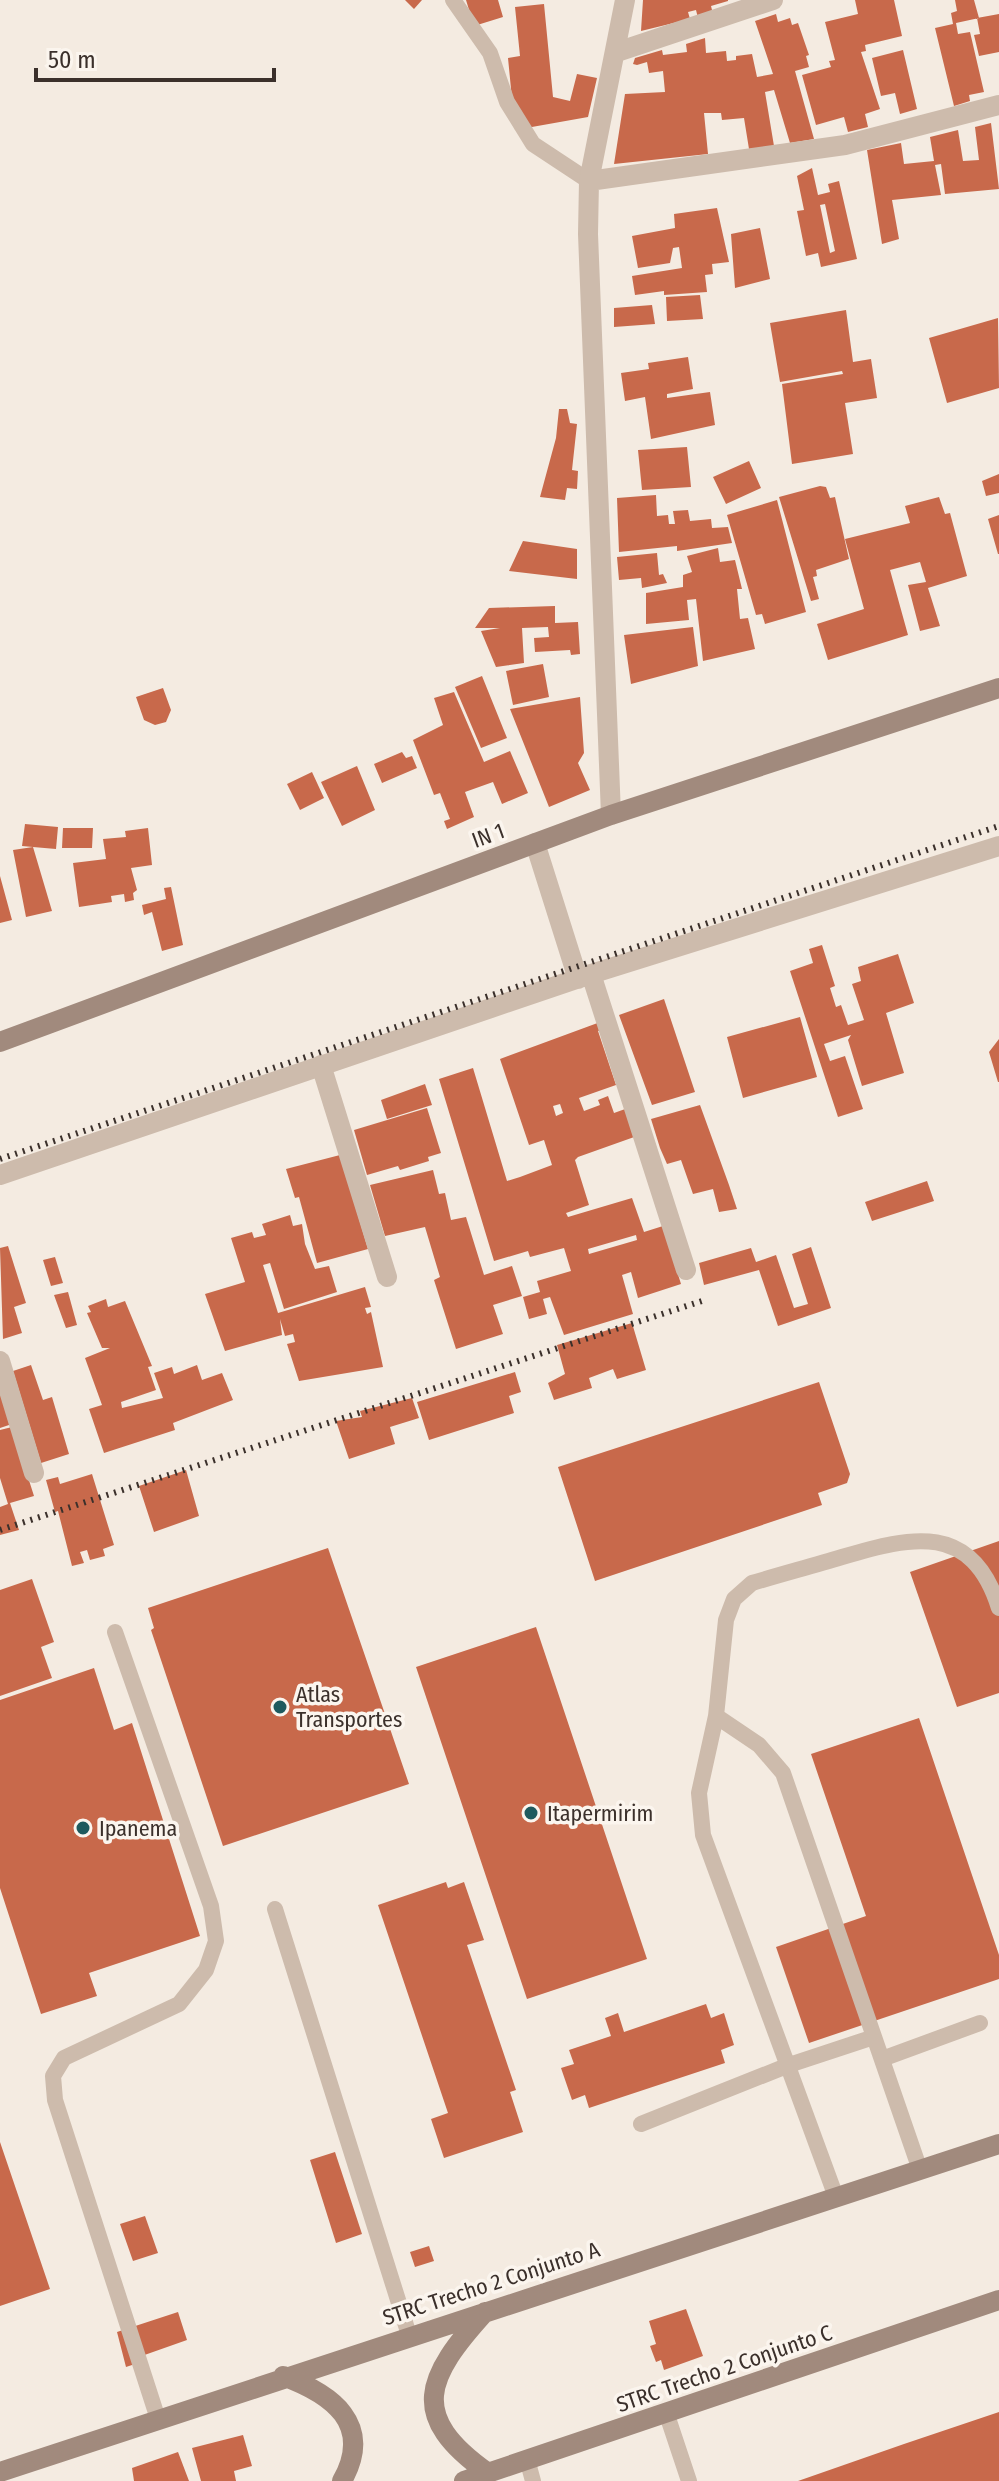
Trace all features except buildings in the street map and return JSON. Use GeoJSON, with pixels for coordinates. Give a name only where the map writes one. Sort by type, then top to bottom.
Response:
{"type":"FeatureCollection","features":[{"type":"Feature","properties":{"kind":"street"},"geometry":{"type":"LineString","coordinates":[[611,815],[588,234],[589,181],[625,0]]}},
{"type":"Feature","properties":{"kind":"street"},"geometry":{"type":"LineString","coordinates":[[617,52],[773,0]]}},
{"type":"Feature","properties":{"kind":"street"},"geometry":{"type":"LineString","coordinates":[[589,181],[845,145],[999,105]]}},
{"type":"Feature","properties":{"kind":"street","name":"IN 1"},"geometry":{"type":"LineString","coordinates":[[0,1042],[611,815],[999,688]]}},
{"type":"Feature","properties":{"kind":"street"},"geometry":{"type":"LineString","coordinates":[[535,843],[686,1270]]}},
{"type":"Feature","properties":{"kind":"street"},"geometry":{"type":"LineString","coordinates":[[0,1175],[584,977],[999,846]]}},
{"type":"Feature","properties":{"kind":"street"},"geometry":{"type":"LineString","coordinates":[[321,1065],[387,1277]]}},
{"type":"Feature","properties":{"kind":"street"},"geometry":{"type":"LineString","coordinates":[[0,1361],[34,1473]]}},
{"type":"Feature","properties":{"kind":"street","name":"STRC Trecho 2 Conjunto A"},"geometry":{"type":"LineString","coordinates":[[0,2472],[283,2376],[999,2144]]}},
{"type":"Feature","properties":{"kind":"street","name":"STRC Trecho 2 Conjunto C"},"geometry":{"type":"LineString","coordinates":[[464,2481],[999,2300]]}},
{"type":"Feature","properties":{"kind":"street"},"geometry":{"type":"LineString","coordinates":[[488,2309],[441,2366],[432,2397],[442,2431],[461,2453],[488,2473]]}},
{"type":"Feature","properties":{"kind":"street"},"geometry":{"type":"LineString","coordinates":[[283,2376],[322,2392],[346,2417],[352,2444],[349,2468],[342,2481]]}},
{"type":"Feature","properties":{"kind":"lane"},"geometry":{"type":"LineString","coordinates":[[453,0],[490,53],[507,102],[533,144],[589,181]]}},
{"type":"Feature","properties":{"kind":"lane"},"geometry":{"type":"LineString","coordinates":[[836,2197],[703,1835],[699,1793],[716,1716],[726,1620],[734,1599],[752,1583],[899,1540],[932,1540],[965,1553],[991,1583],[999,1608]]}},
{"type":"Feature","properties":{"kind":"lane"},"geometry":{"type":"LineString","coordinates":[[115,1632],[211,1906],[216,1941],[206,1970],[179,2004],[64,2058],[53,2076],[55,2100],[158,2419]]}},
{"type":"Feature","properties":{"kind":"lane"},"geometry":{"type":"LineString","coordinates":[[716,1716],[759,1745],[783,1773],[920,2170]]}},
{"type":"Feature","properties":{"kind":"lane"},"geometry":{"type":"LineString","coordinates":[[275,1909],[409,2335]]}},
{"type":"Feature","properties":{"kind":"lane"},"geometry":{"type":"LineString","coordinates":[[882,2059],[980,2023]]}},
{"type":"Feature","properties":{"kind":"lane"},"geometry":{"type":"LineString","coordinates":[[641,2124],[789,2065],[874,2037]]}},
{"type":"Feature","properties":{"kind":"lane"},"geometry":{"type":"LineString","coordinates":[[666,2412],[689,2481]]}},
{"type":"Feature","properties":{"kind":"lane"},"geometry":{"type":"LineString","coordinates":[[527,2459],[533,2481]]}},
{"type":"Feature","properties":{"kind":"railway"},"geometry":{"type":"LineString","coordinates":[[0,1159],[999,826]]}},
{"type":"Feature","properties":{"kind":"railway"},"geometry":{"type":"LineString","coordinates":[[0,1530],[705,1300]]}},
{"type":"Feature","properties":{"kind":"place","name":"Atlas Transportes"},"geometry":{"type":"Point","coordinates":[280,1707]}},
{"type":"Feature","properties":{"kind":"place","name":"Itapermirim"},"geometry":{"type":"Point","coordinates":[531,1813]}},
{"type":"Feature","properties":{"kind":"place","name":"Ipanema"},"geometry":{"type":"Point","coordinates":[83,1828]}}]}
